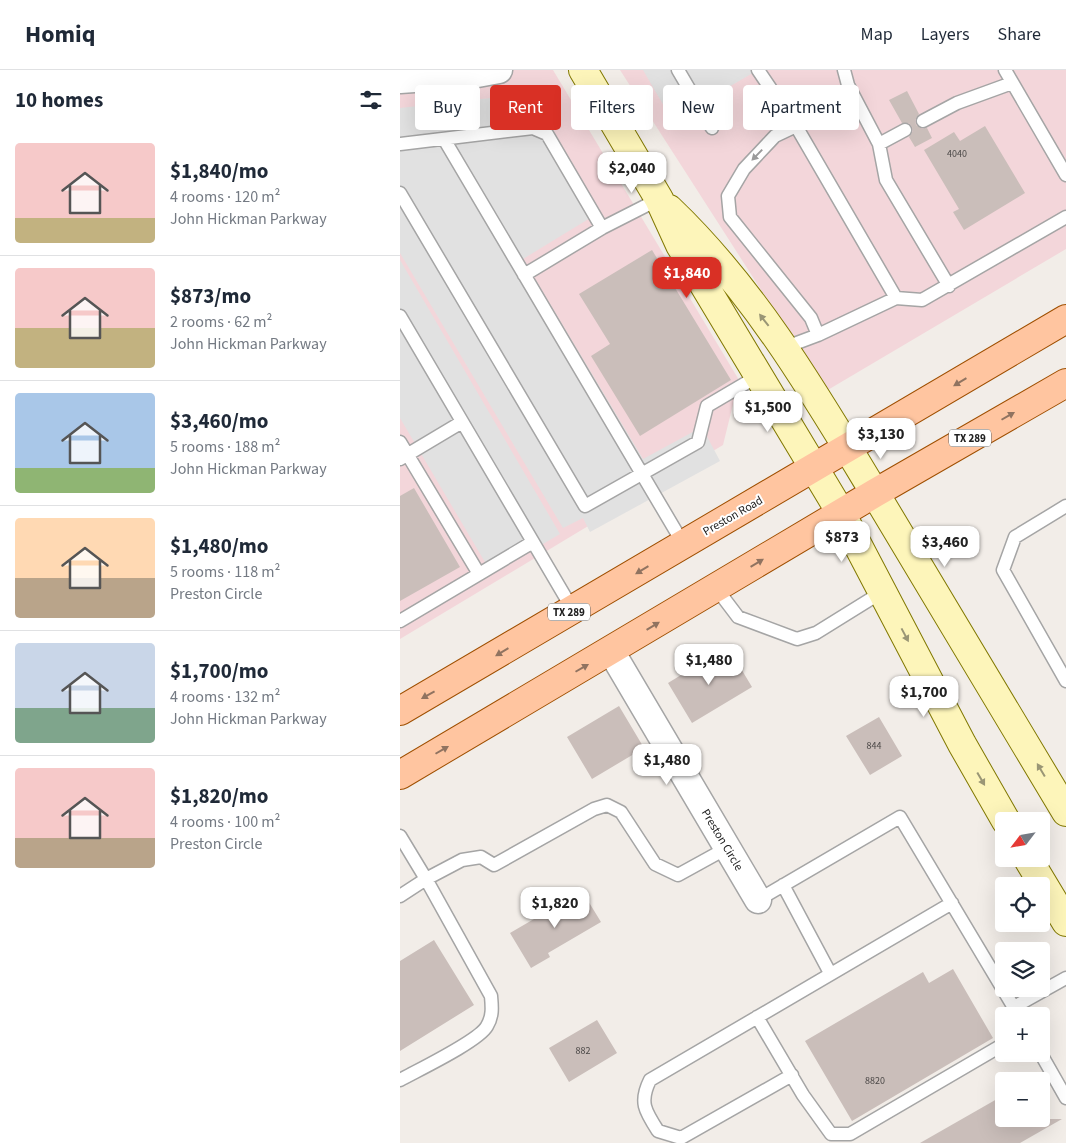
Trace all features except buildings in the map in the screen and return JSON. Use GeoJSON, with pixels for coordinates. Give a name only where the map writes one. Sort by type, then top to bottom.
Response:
{"type":"FeatureCollection","features":[{"type":"Feature","properties":{"kind":"main road","name":"Preston Road"},"geometry":{"type":"LineString","coordinates":[[401,709],[850,448],[1066,319]]}},
{"type":"Feature","properties":{"kind":"main road","name":"TX 289"},"geometry":{"type":"LineString","coordinates":[[400,774],[611,651],[875,493],[1066,383]]}},
{"type":"Feature","properties":{"kind":"street"},"geometry":{"type":"LineString","coordinates":[[400,80],[472,75],[499,70]]}},
{"type":"Feature","properties":{"kind":"street"},"geometry":{"type":"LineString","coordinates":[[583,70],[659,199],[680,245],[841,513],[962,744],[1001,812]]}},
{"type":"Feature","properties":{"kind":"street"},"geometry":{"type":"LineString","coordinates":[[659,199],[704,242],[786,347],[850,448],[1066,812]]}},
{"type":"Feature","properties":{"kind":"street","name":"Preston Circle"},"geometry":{"type":"LineString","coordinates":[[611,651],[758,900]]}},
{"type":"Feature","properties":{"kind":"street"},"geometry":{"type":"LineString","coordinates":[[1033,868],[1066,922]]}},
{"type":"Feature","properties":{"kind":"lane"},"geometry":{"type":"LineString","coordinates":[[678,70],[687,85]]}},
{"type":"Feature","properties":{"kind":"lane"},"geometry":{"type":"LineString","coordinates":[[758,70],[768,85]]}},
{"type":"Feature","properties":{"kind":"lane"},"geometry":{"type":"LineString","coordinates":[[844,70],[848,85],[879,144],[886,180],[949,286]]}},
{"type":"Feature","properties":{"kind":"lane"},"geometry":{"type":"LineString","coordinates":[[1005,70],[1066,175]]}},
{"type":"Feature","properties":{"kind":"lane"},"geometry":{"type":"LineString","coordinates":[[923,120],[957,103],[1012,82]]}},
{"type":"Feature","properties":{"kind":"lane"},"geometry":{"type":"LineString","coordinates":[[400,144],[533,128],[547,134],[602,228]]}},
{"type":"Feature","properties":{"kind":"lane"},"geometry":{"type":"LineString","coordinates":[[788,130],[776,136],[744,169],[728,196],[730,217],[738,230],[811,318],[818,335]]}},
{"type":"Feature","properties":{"kind":"lane"},"geometry":{"type":"LineString","coordinates":[[798,130],[896,298]]}},
{"type":"Feature","properties":{"kind":"lane"},"geometry":{"type":"LineString","coordinates":[[879,144],[905,130]]}},
{"type":"Feature","properties":{"kind":"lane"},"geometry":{"type":"LineString","coordinates":[[444,139],[684,545]]}},
{"type":"Feature","properties":{"kind":"lane"},"geometry":{"type":"LineString","coordinates":[[400,193],[585,506],[698,442],[707,406],[758,376]]}},
{"type":"Feature","properties":{"kind":"lane"},"geometry":{"type":"LineString","coordinates":[[524,275],[602,228],[659,199]]}},
{"type":"Feature","properties":{"kind":"lane"},"geometry":{"type":"LineString","coordinates":[[786,347],[818,335],[896,298],[922,300],[1066,218]]}},
{"type":"Feature","properties":{"kind":"lane"},"geometry":{"type":"LineString","coordinates":[[400,316],[573,610]]}},
{"type":"Feature","properties":{"kind":"lane"},"geometry":{"type":"LineString","coordinates":[[404,457],[462,422]]}},
{"type":"Feature","properties":{"kind":"lane"},"geometry":{"type":"LineString","coordinates":[[400,442],[404,457],[480,574]]}},
{"type":"Feature","properties":{"kind":"lane"},"geometry":{"type":"LineString","coordinates":[[1066,506],[1015,536],[1003,570],[1066,681]]}},
{"type":"Feature","properties":{"kind":"lane"},"geometry":{"type":"LineString","coordinates":[[400,621],[533,542]]}},
{"type":"Feature","properties":{"kind":"lane"},"geometry":{"type":"LineString","coordinates":[[716,588],[738,617],[797,639],[816,633],[882,592]]}},
{"type":"Feature","properties":{"kind":"lane"},"geometry":{"type":"LineString","coordinates":[[400,896],[426,879],[462,860],[480,857],[494,866],[594,809],[607,805],[621,812],[655,864],[678,874],[727,848]]}},
{"type":"Feature","properties":{"kind":"lane"},"geometry":{"type":"LineString","coordinates":[[758,900],[900,817],[1014,1007]]}},
{"type":"Feature","properties":{"kind":"lane"},"geometry":{"type":"LineString","coordinates":[[400,836],[491,996],[493,1013],[486,1028],[470,1040],[400,1080]]}},
{"type":"Feature","properties":{"kind":"lane"},"geometry":{"type":"LineString","coordinates":[[783,885],[830,973]]}},
{"type":"Feature","properties":{"kind":"lane"},"geometry":{"type":"LineString","coordinates":[[792,1075],[681,1138],[658,1131],[646,1112],[643,1094],[650,1080],[830,973],[952,904]]}},
{"type":"Feature","properties":{"kind":"lane"},"geometry":{"type":"LineString","coordinates":[[1024,1007],[1066,978]]}},
{"type":"Feature","properties":{"kind":"lane"},"geometry":{"type":"LineString","coordinates":[[757,1017],[831,1134],[850,1134],[995,1049]]}},
{"type":"Feature","properties":{"kind":"lane"},"geometry":{"type":"LineString","coordinates":[[1046,1062],[1066,1098]]}},
{"type":"Feature","properties":{"kind":"shaded area"},"geometry":{"type":"Polygon","coordinates":[[[400,70],[553,70],[571,100],[571,130],[589,130],[739,380],[723,445],[400,639],[400,70]]]}},
{"type":"Feature","properties":{"kind":"shaded area"},"geometry":{"type":"Polygon","coordinates":[[[620,70],[1066,70],[1066,249],[826,391],[653,121],[653,85],[630,85],[620,70]]]}},
{"type":"Feature","properties":{"kind":"shaded area"},"geometry":{"type":"Polygon","coordinates":[[[643,70],[758,70],[732,85],[663,85],[663,104],[643,70]]]}},
{"type":"Feature","properties":{"kind":"shaded area"},"geometry":{"type":"Polygon","coordinates":[[[490,98],[490,130],[550,130],[600,212],[523,259],[643,459],[702,427],[720,461],[590,532],[583,518],[563,528],[400,253],[400,108],[415,106],[415,130],[480,130],[480,99],[490,98]]]}},
{"type":"Feature","properties":{"kind":"shaded area"},"geometry":{"type":"Polygon","coordinates":[[[400,260],[560,534],[492,574],[400,418],[400,260]]]}}]}
